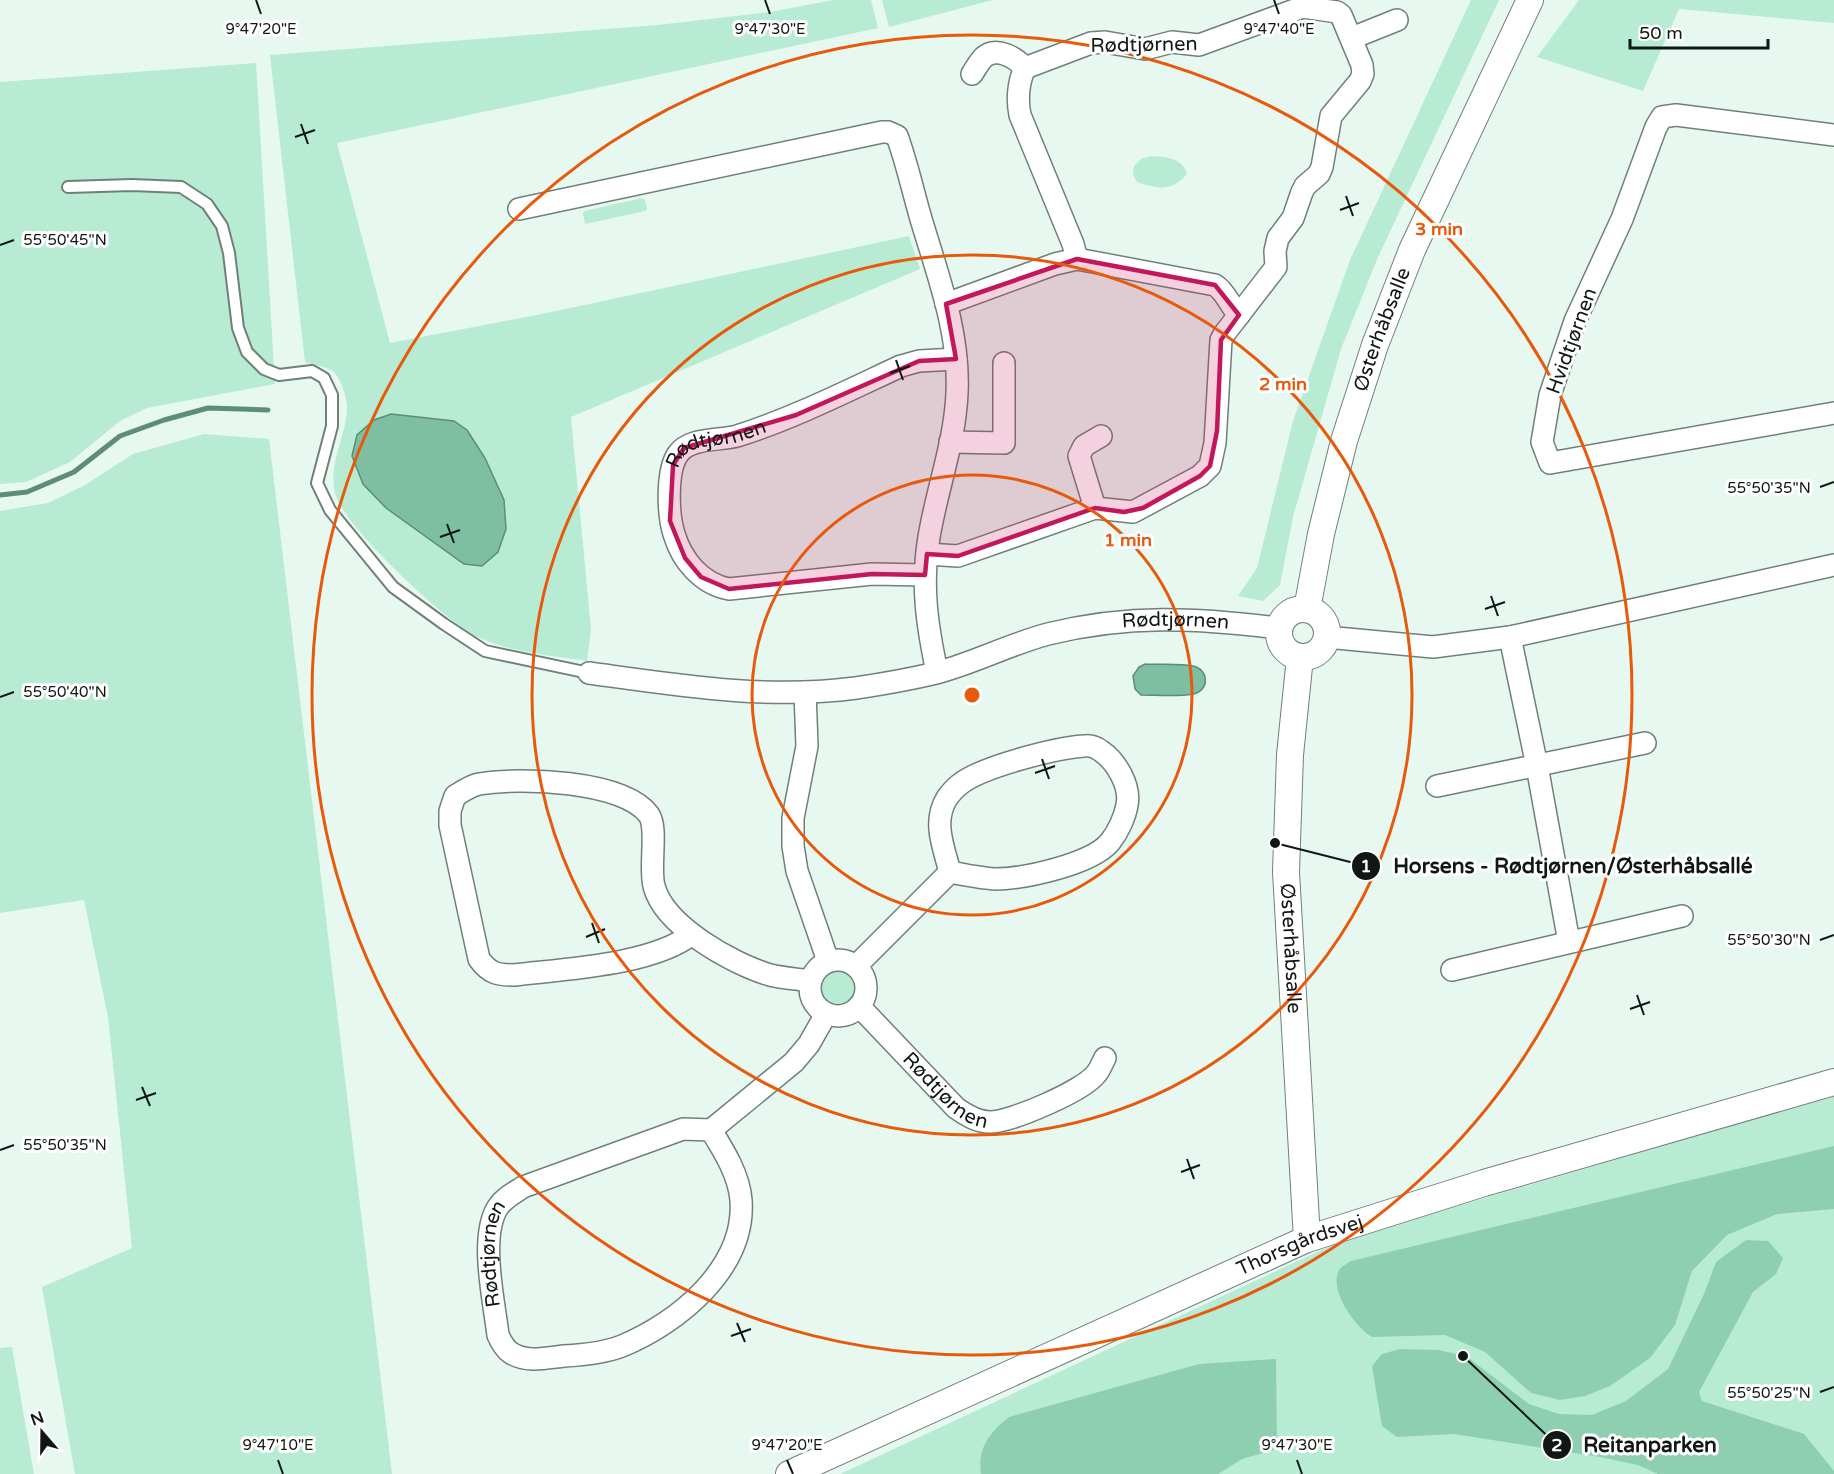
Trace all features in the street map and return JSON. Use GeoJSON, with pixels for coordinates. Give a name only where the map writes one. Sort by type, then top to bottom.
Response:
{"type":"FeatureCollection","features":[{"type":"Feature","properties":{"kind":"street","name":"Østerhåbsalle"},"geometry":{"type":"LineString","coordinates":[[1307,609],[1321,534],[1344,441],[1375,345],[1412,250],[1530,0]]}},
{"type":"Feature","properties":{"kind":"street","name":"Rødtjørnen"},"geometry":{"type":"LineString","coordinates":[[927,554],[958,556],[1095,508],[1133,512],[1200,476],[1210,466],[1217,431],[1221,340],[1276,267],[1275,251],[1278,238],[1293,218],[1305,186],[1319,174],[1322,167],[1331,116],[1360,81],[1363,74],[1362,65],[1345,20],[1337,12],[1303,7],[1199,45],[1172,42],[1145,49],[1098,42],[1025,68]]}},
{"type":"Feature","properties":{"kind":"street"},"geometry":{"type":"LineString","coordinates":[[1352,38],[1397,20]]}},
{"type":"Feature","properties":{"kind":"street"},"geometry":{"type":"LineString","coordinates":[[972,74],[985,56],[991,54],[1014,57],[1025,68],[1018,98],[1020,115],[1073,244],[1077,259]]}},
{"type":"Feature","properties":{"kind":"street","name":"Hvidtjørnen"},"geometry":{"type":"LineString","coordinates":[[1834,135],[1676,115],[1662,117],[1656,127],[1622,219],[1575,321],[1550,394],[1542,442],[1550,463],[1834,413]]}},
{"type":"Feature","properties":{"kind":"street"},"geometry":{"type":"LineString","coordinates":[[519,209],[882,132],[897,136],[946,304],[956,359],[957,393],[950,442],[928,537],[925,575],[925,604],[937,672]]}},
{"type":"Feature","properties":{"kind":"street"},"geometry":{"type":"LineString","coordinates":[[946,304],[1054,264],[1077,259],[1215,285],[1239,315]]}},
{"type":"Feature","properties":{"kind":"street","name":"Rødtjørnen"},"geometry":{"type":"LineString","coordinates":[[925,575],[872,574],[729,589],[716,587],[701,577],[685,558],[676,540],[670,521],[669,502],[673,465],[678,454],[691,444],[729,438],[796,415],[901,366],[919,361],[956,359]]}},
{"type":"Feature","properties":{"kind":"street"},"geometry":{"type":"LineString","coordinates":[[950,442],[1004,443],[1004,363]]}},
{"type":"Feature","properties":{"kind":"street"},"geometry":{"type":"LineString","coordinates":[[1095,508],[1079,456],[1084,446],[1101,436]]}},
{"type":"Feature","properties":{"kind":"street"},"geometry":{"type":"LineString","coordinates":[[1326,637],[1433,647],[1510,637],[1834,565]]}},
{"type":"Feature","properties":{"kind":"street"},"geometry":{"type":"LineString","coordinates":[[1296,609],[1307,609],[1321,616],[1326,624],[1326,637],[1320,650],[1307,657],[1300,657],[1286,651],[1281,646],[1278,628],[1288,613],[1296,609]]}},
{"type":"Feature","properties":{"kind":"street","name":"Rødtjørnen"},"geometry":{"type":"LineString","coordinates":[[589,673],[707,690],[805,692],[856,688],[937,672],[1047,635],[1117,621],[1201,619],[1278,628]]}},
{"type":"Feature","properties":{"kind":"street"},"geometry":{"type":"LineString","coordinates":[[1510,637],[1537,766],[1569,942]]}},
{"type":"Feature","properties":{"kind":"street","name":"Østerhåbsalle"},"geometry":{"type":"LineString","coordinates":[[1300,657],[1290,755],[1286,872],[1307,1239]]}},
{"type":"Feature","properties":{"kind":"street"},"geometry":{"type":"LineString","coordinates":[[805,692],[807,746],[793,818],[793,846],[797,871],[828,961]]}},
{"type":"Feature","properties":{"kind":"street"},"geometry":{"type":"LineString","coordinates":[[1437,786],[1646,743]]}},
{"type":"Feature","properties":{"kind":"street"},"geometry":{"type":"LineString","coordinates":[[1086,745],[1098,748],[1108,756],[1126,784],[1128,798],[1125,815],[1110,842],[1097,853],[1057,868],[1026,876],[995,879],[950,872],[939,831],[940,813],[947,798],[959,784],[980,773],[1036,754],[1086,745]]}},
{"type":"Feature","properties":{"kind":"street"},"geometry":{"type":"LineString","coordinates":[[692,934],[679,944],[659,952],[620,961],[514,975],[496,975],[486,969],[479,959],[450,825],[450,811],[455,796],[477,784],[501,781],[581,784],[608,789],[638,804],[649,815],[653,826],[651,867],[654,887],[669,914],[692,934],[740,963],[770,975],[810,981]]}},
{"type":"Feature","properties":{"kind":"street"},"geometry":{"type":"LineString","coordinates":[[856,966],[950,872]]}},
{"type":"Feature","properties":{"kind":"street"},"geometry":{"type":"LineString","coordinates":[[1452,970],[1682,916]]}},
{"type":"Feature","properties":{"kind":"street"},"geometry":{"type":"LineString","coordinates":[[843,960],[856,966],[865,981],[866,990],[859,1006],[844,1015],[826,1014],[814,1004],[810,981],[820,966],[828,961],[843,960]]}},
{"type":"Feature","properties":{"kind":"street","name":"Rødtjørnen"},"geometry":{"type":"LineString","coordinates":[[859,1006],[956,1108],[973,1119],[990,1122],[1019,1115],[1079,1089],[1096,1075],[1105,1058]]}},
{"type":"Feature","properties":{"kind":"street"},"geometry":{"type":"LineString","coordinates":[[711,1130],[794,1062],[809,1044],[826,1014]]}},
{"type":"Feature","properties":{"kind":"street","name":"Thorsgårdsvej"},"geometry":{"type":"LineString","coordinates":[[789,1474],[1307,1239],[1484,1183],[1834,1082]]}},
{"type":"Feature","properties":{"kind":"street","name":"Rødtjørnen"},"geometry":{"type":"LineString","coordinates":[[683,1129],[711,1130],[732,1168],[741,1198],[741,1217],[734,1245],[714,1279],[690,1306],[654,1330],[620,1346],[586,1355],[528,1359],[504,1347],[498,1335],[487,1241],[491,1221],[506,1198],[523,1187],[683,1129]]}},
{"type":"Feature","properties":{"kind":"lane"},"geometry":{"type":"LineString","coordinates":[[68,187],[132,185],[181,187],[207,204],[222,226],[229,253],[238,328],[247,352],[264,369],[279,375],[312,371],[324,378],[332,395],[332,426],[317,483],[330,510],[393,587],[485,651],[589,673]]}},
{"type":"Feature","properties":{"kind":"highlighted area"},"geometry":{"type":"Polygon","coordinates":[[[1077,259],[1215,285],[1239,315],[1221,340],[1217,431],[1210,466],[1200,476],[1143,508],[1124,512],[1095,508],[958,556],[927,554],[925,575],[872,574],[729,589],[701,577],[685,558],[670,521],[673,465],[684,448],[796,415],[919,361],[956,359],[946,304],[1077,259]]]}},
{"type":"Feature","properties":{"kind":"shaded area"},"geometry":{"type":"Polygon","coordinates":[[[833,0],[871,0],[878,28],[337,143],[390,343],[542,314],[909,236],[920,269],[571,417],[591,629],[587,661],[516,650],[489,642],[461,627],[398,572],[358,530],[336,496],[335,462],[344,429],[347,403],[337,376],[331,370],[305,362],[270,55],[658,25],[770,12],[833,0]],[[386,508],[464,564],[482,566],[386,508]]]}},
{"type":"Feature","properties":{"kind":"shaded area"},"geometry":{"type":"Polygon","coordinates":[[[882,0],[993,0],[889,27],[882,0]]]}},
{"type":"Feature","properties":{"kind":"shaded area"},"geometry":{"type":"Polygon","coordinates":[[[1471,0],[1499,0],[1378,257],[1341,349],[1293,517],[1280,585],[1263,601],[1238,596],[1257,568],[1293,421],[1350,260],[1471,0]]]}},
{"type":"Feature","properties":{"kind":"shaded area"},"geometry":{"type":"Polygon","coordinates":[[[1579,0],[1834,0],[1834,23],[1679,9],[1643,91],[1537,57],[1579,0]]]}},
{"type":"Feature","properties":{"kind":"shaded area"},"geometry":{"type":"Polygon","coordinates":[[[256,63],[275,384],[147,408],[120,421],[70,462],[26,482],[0,484],[0,82],[256,63]]]}},
{"type":"Feature","properties":{"kind":"shaded area"},"geometry":{"type":"Polygon","coordinates":[[[1151,156],[1177,161],[1187,173],[1171,186],[1158,187],[1137,182],[1133,174],[1134,166],[1141,159],[1151,156]]]}},
{"type":"Feature","properties":{"kind":"shaded area"},"geometry":{"type":"Polygon","coordinates":[[[642,198],[645,200],[647,209],[645,211],[585,224],[583,213],[585,211],[642,198]]]}},
{"type":"Feature","properties":{"kind":"shaded area"},"geometry":{"type":"Polygon","coordinates":[[[391,414],[454,421],[467,430],[485,458],[504,500],[506,529],[498,552],[482,566],[464,564],[386,508],[363,484],[352,456],[357,435],[374,420],[391,414]]]}},
{"type":"Feature","properties":{"kind":"shaded area"},"geometry":{"type":"Polygon","coordinates":[[[204,434],[269,439],[392,1474],[75,1474],[42,1287],[132,1248],[108,1017],[84,900],[0,913],[0,511],[48,503],[85,485],[133,454],[204,434]]]}},
{"type":"Feature","properties":{"kind":"shaded area"},"geometry":{"type":"Polygon","coordinates":[[[1145,664],[1193,666],[1205,675],[1205,685],[1199,692],[1193,694],[1141,695],[1135,689],[1133,676],[1139,667],[1145,664]]]}},
{"type":"Feature","properties":{"kind":"shaded area"},"geometry":{"type":"Polygon","coordinates":[[[837,965],[852,972],[859,987],[852,1002],[837,1009],[822,1002],[815,987],[822,972],[837,965]]]}},
{"type":"Feature","properties":{"kind":"shaded area"},"geometry":{"type":"Polygon","coordinates":[[[1834,1096],[1834,1474],[840,1474],[1345,1239],[1834,1096]]]}},
{"type":"Feature","properties":{"kind":"shaded area"},"geometry":{"type":"Polygon","coordinates":[[[1834,1146],[1834,1209],[1777,1214],[1727,1235],[1692,1271],[1675,1325],[1650,1358],[1610,1386],[1585,1396],[1560,1400],[1531,1393],[1485,1352],[1445,1335],[1372,1337],[1359,1326],[1345,1308],[1337,1288],[1339,1270],[1351,1261],[1834,1146]]]}},
{"type":"Feature","properties":{"kind":"shaded area"},"geometry":{"type":"Polygon","coordinates":[[[1746,1240],[1768,1241],[1783,1258],[1776,1274],[1753,1292],[1699,1392],[1702,1401],[1804,1434],[1834,1474],[1658,1474],[1638,1465],[1600,1457],[1454,1434],[1397,1437],[1382,1426],[1372,1366],[1382,1354],[1400,1349],[1438,1350],[1466,1356],[1529,1404],[1559,1414],[1592,1415],[1626,1401],[1668,1369],[1704,1294],[1716,1262],[1746,1240]]]}},
{"type":"Feature","properties":{"kind":"shaded area"},"geometry":{"type":"Polygon","coordinates":[[[12,1347],[34,1474],[0,1474],[0,1348],[12,1347]]]}},
{"type":"Feature","properties":{"kind":"shaded area"},"geometry":{"type":"Polygon","coordinates":[[[1276,1359],[1277,1449],[1242,1459],[1218,1474],[981,1474],[981,1456],[986,1441],[1009,1417],[1199,1364],[1276,1359]]]}},
{"type":"Feature","properties":{"kind":"waterway"},"geometry":{"type":"LineString","coordinates":[[0,495],[27,492],[74,472],[120,436],[164,420],[208,408],[268,410]]}},
{"type":"Feature","properties":{"kind":"place","name":"Horsens - Rødtjørnen/Østerhåbsallé"},"geometry":{"type":"Point","coordinates":[1275,843]}},
{"type":"Feature","properties":{"kind":"place","name":"Reitanparken"},"geometry":{"type":"Point","coordinates":[1463,1356]}}]}
